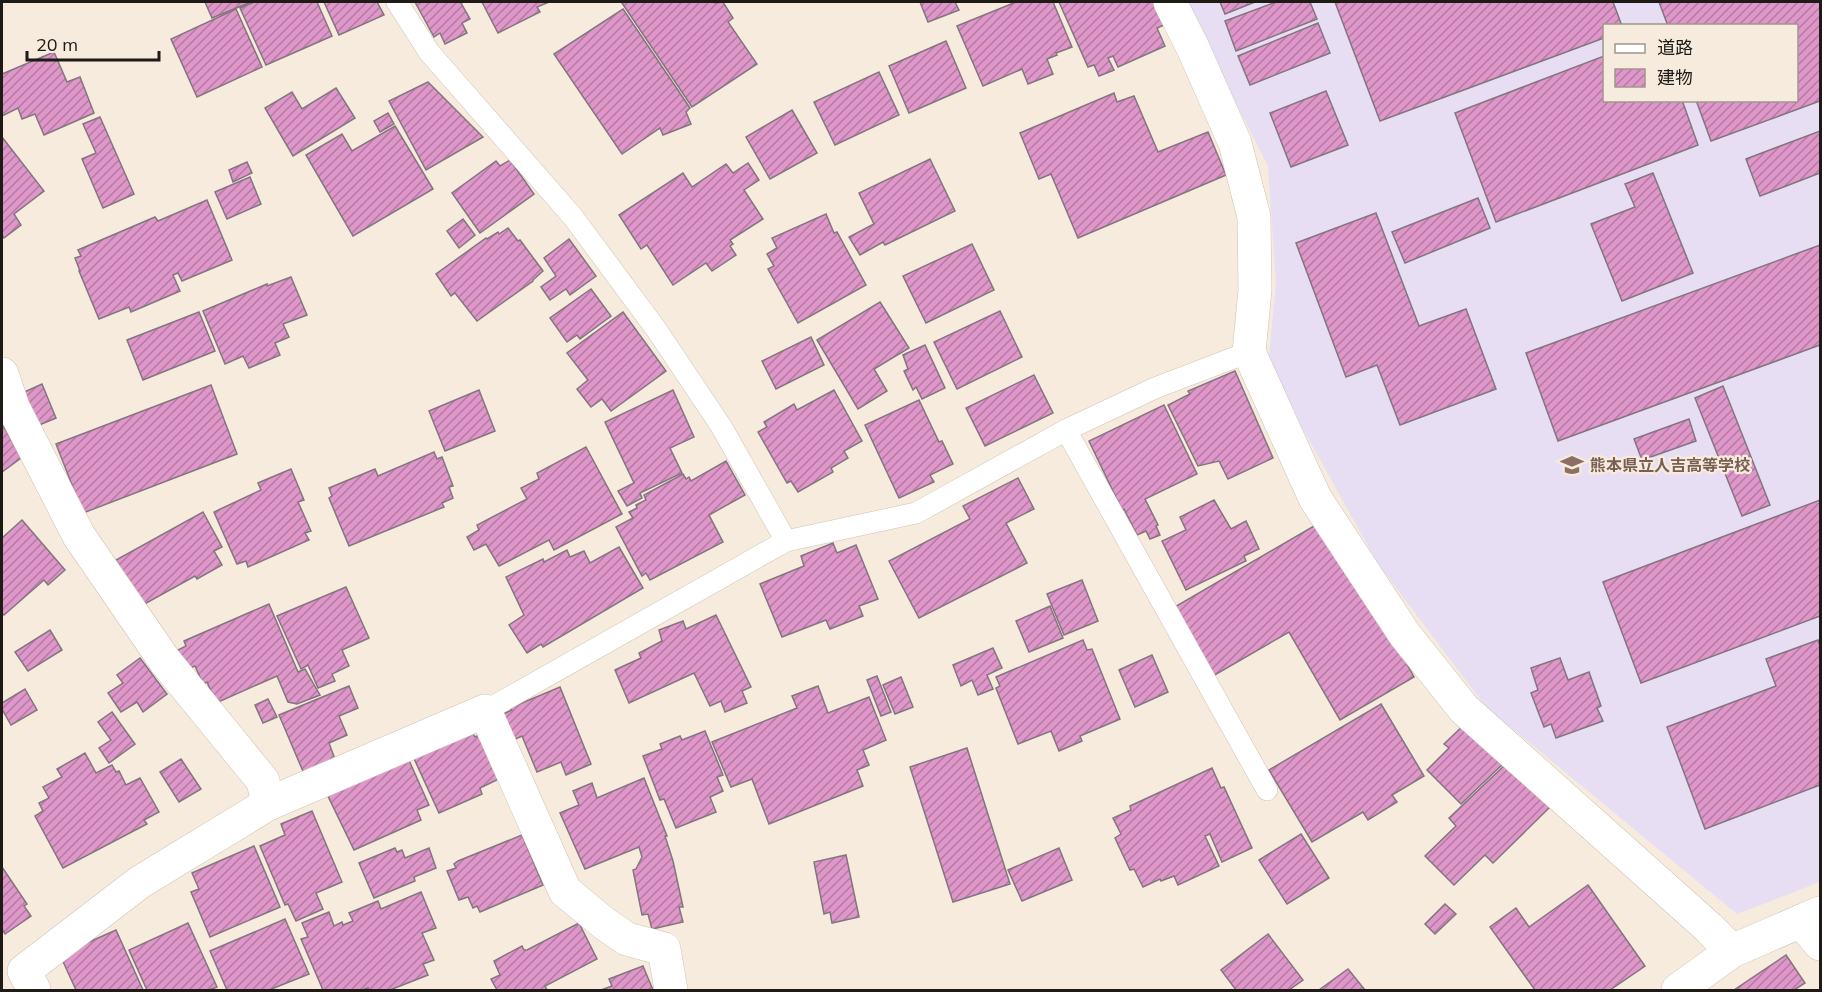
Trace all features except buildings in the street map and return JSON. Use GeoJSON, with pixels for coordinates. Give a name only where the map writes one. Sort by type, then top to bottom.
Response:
{"type":"FeatureCollection","features":[{"type":"Feature","properties":{"kind":"street"},"geometry":{"type":"LineString","coordinates":[[1170,2],[1194,48],[1235,143],[1254,217],[1255,290],[1249,352],[1315,498],[1405,635],[1464,709],[1732,951]]}},
{"type":"Feature","properties":{"kind":"street"},"geometry":{"type":"LineString","coordinates":[[2,374],[13,407],[79,536],[165,661],[262,782],[268,804]]}},
{"type":"Feature","properties":{"kind":"street"},"geometry":{"type":"LineString","coordinates":[[34,990],[24,971],[140,882],[268,804],[485,711],[565,891],[627,939],[664,949],[671,990]]}},
{"type":"Feature","properties":{"kind":"street"},"geometry":{"type":"LineString","coordinates":[[1678,990],[1732,951],[1814,926]]}},
{"type":"Feature","properties":{"kind":"lane"},"geometry":{"type":"LineString","coordinates":[[397,2],[429,52],[573,217],[656,329],[721,426],[786,541]]}},
{"type":"Feature","properties":{"kind":"lane"},"geometry":{"type":"LineString","coordinates":[[485,711],[786,541],[916,513],[1066,430],[1155,388],[1249,352]]}},
{"type":"Feature","properties":{"kind":"lane"},"geometry":{"type":"LineString","coordinates":[[1066,430],[1267,790]]}},
{"type":"Feature","properties":{"kind":"shaded area","name":"熊本県立人吉高等学校"},"geometry":{"type":"Polygon","coordinates":[[[1184,2],[1820,2],[1820,882],[1737,914],[1486,707],[1378,564],[1268,366],[1276,284],[1268,166],[1184,2]]]}},
{"type":"Feature","properties":{"kind":"place","name":"熊本県立人吉高等学校"},"geometry":{"type":"Point","coordinates":[1572,465]}}]}
